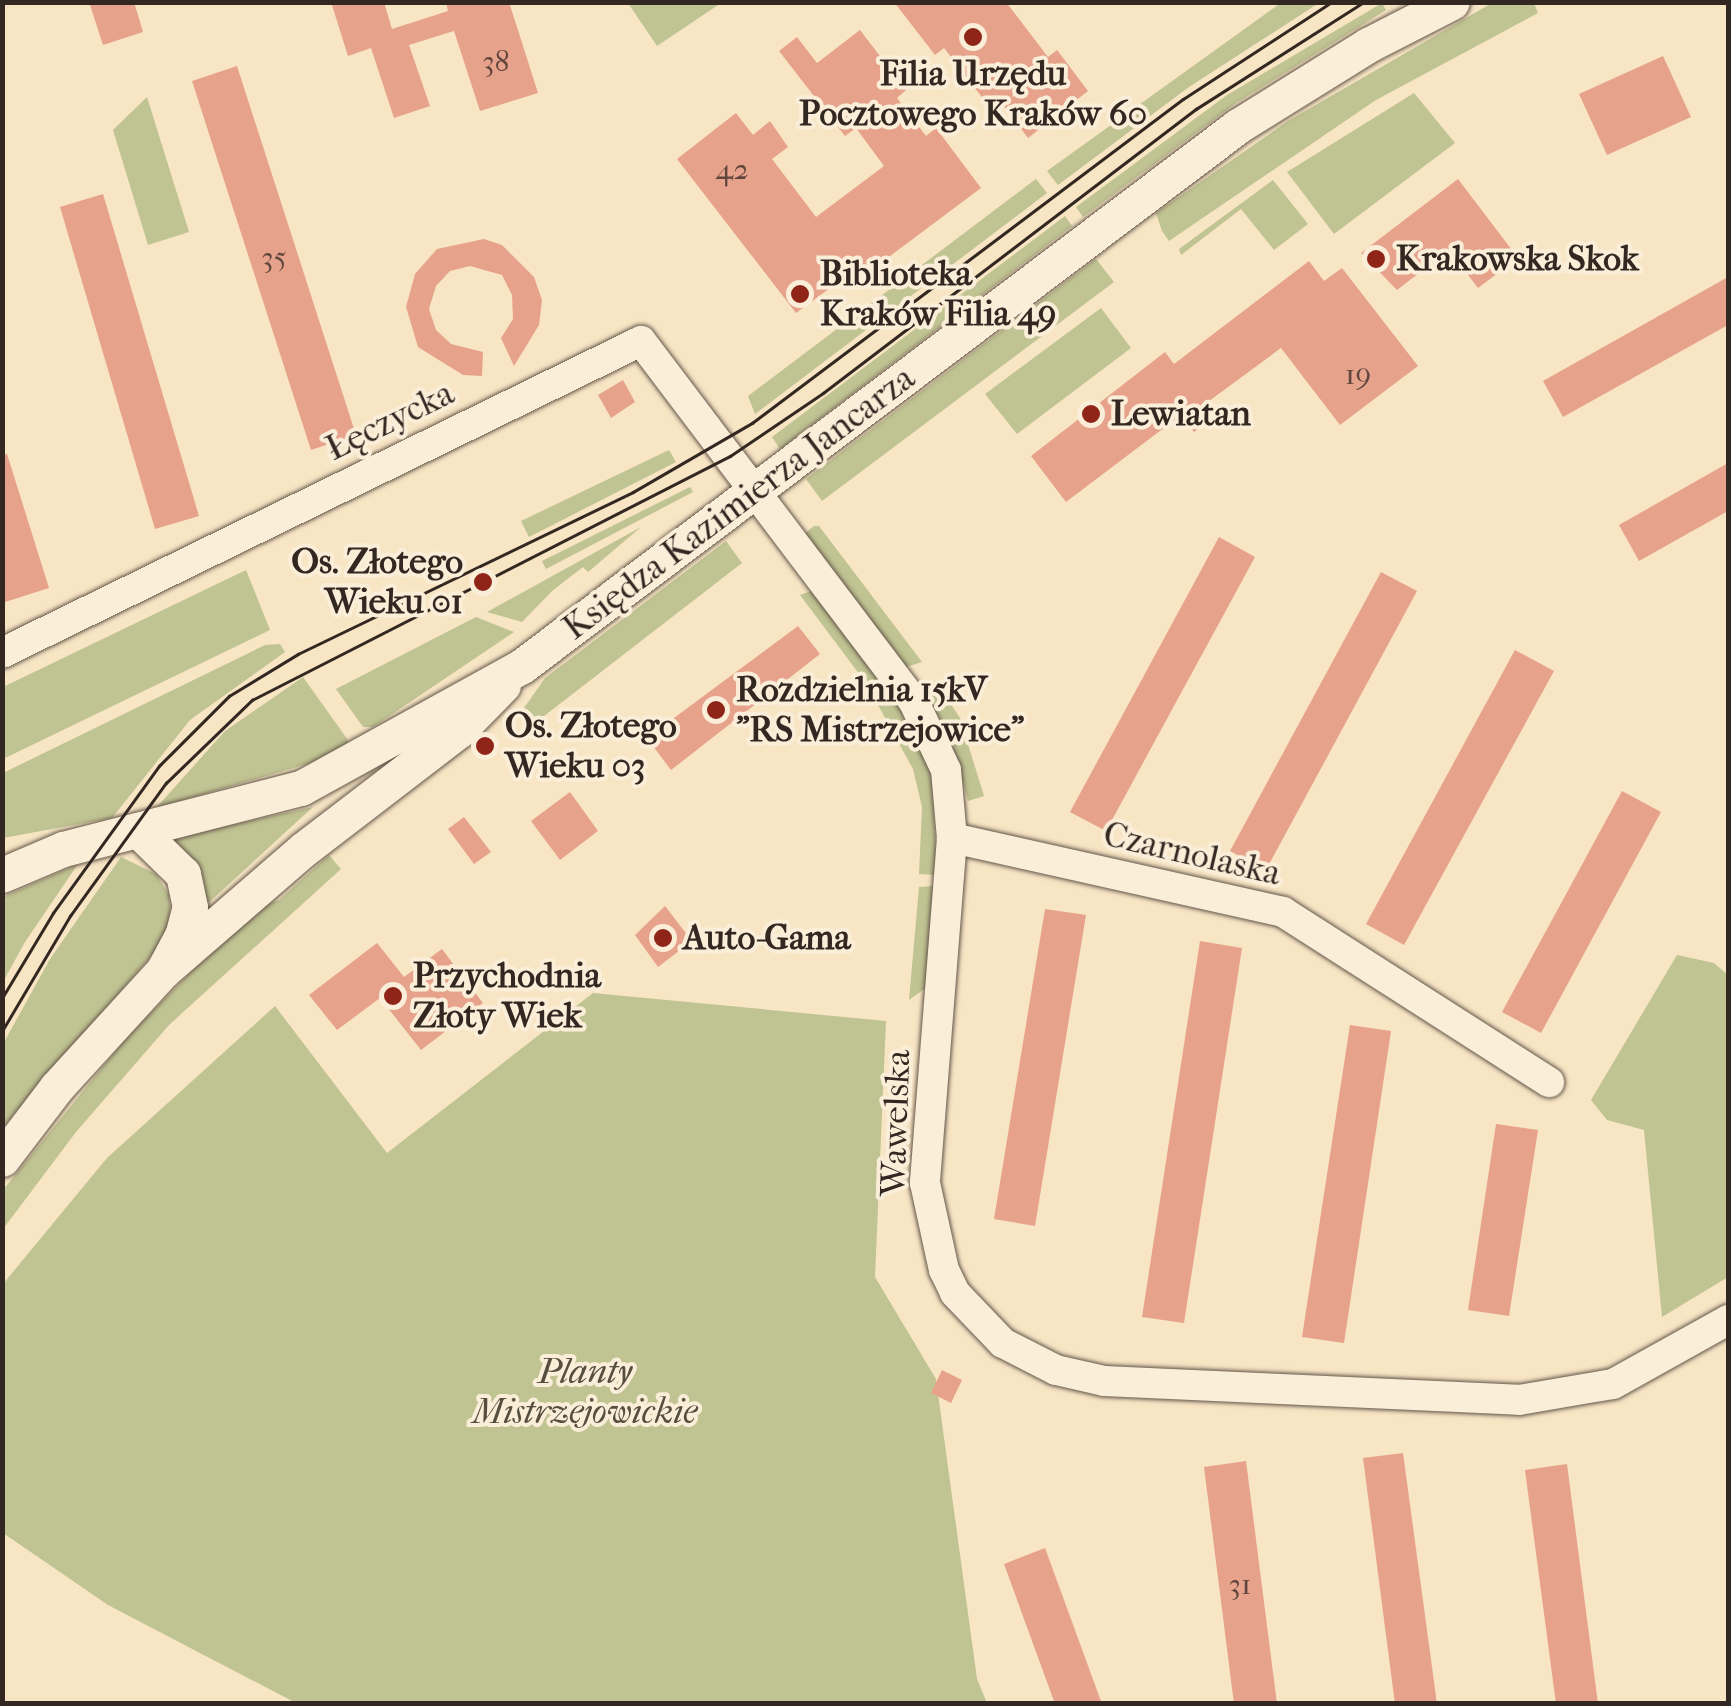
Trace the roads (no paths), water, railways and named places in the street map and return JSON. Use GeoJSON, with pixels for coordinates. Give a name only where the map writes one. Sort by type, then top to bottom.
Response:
{"type":"FeatureCollection","features":[{"type":"Feature","properties":{"kind":"street","name":"Księdza Kazimierza Jancarza"},"geometry":{"type":"LineString","coordinates":[[45,854],[302,788],[522,666],[1238,126],[1368,45],[1452,2]]}},
{"type":"Feature","properties":{"kind":"street","name":"Łęczycka"},"geometry":{"type":"LineString","coordinates":[[2,653],[640,341],[755,492]]}},
{"type":"Feature","properties":{"kind":"street","name":"Wawelska"},"geometry":{"type":"LineString","coordinates":[[755,492],[913,700],[946,770],[952,838],[925,1183],[934,1242],[955,1293],[1002,1343],[1030,1360],[1082,1378],[1137,1384],[1518,1400],[1612,1384],[1728,1320]]}},
{"type":"Feature","properties":{"kind":"street","name":"Księdza Kazimierza Jancarza"},"geometry":{"type":"LineString","coordinates":[[163,970],[318,838],[458,730],[522,666]]}},
{"type":"Feature","properties":{"kind":"street"},"geometry":{"type":"LineString","coordinates":[[7,1150],[163,970],[182,936],[190,897],[172,858],[138,830]]}},
{"type":"Feature","properties":{"kind":"street","name":"Czarnolaska"},"geometry":{"type":"LineString","coordinates":[[952,838],[1284,912],[1549,1082]]}},
{"type":"Feature","properties":{"kind":"street"},"geometry":{"type":"LineString","coordinates":[[2,860],[45,854]]}},
{"type":"Feature","properties":{"kind":"street"},"geometry":{"type":"LineString","coordinates":[[2,875],[45,854]]}},
{"type":"Feature","properties":{"kind":"tram line"},"geometry":{"type":"LineString","coordinates":[[2,998],[53,913],[159,766],[229,696],[298,654],[633,492],[752,423],[1183,99],[1332,2]]}},
{"type":"Feature","properties":{"kind":"tram line"},"geometry":{"type":"LineString","coordinates":[[2,1031],[70,916],[166,783],[252,700],[730,456],[823,393],[1196,109],[1364,2]]}},
{"type":"Feature","properties":{"kind":"place","name":"Filia Urzędu Pocztowego Kraków 60"},"geometry":{"type":"Point","coordinates":[973,37]}},
{"type":"Feature","properties":{"kind":"place","name":"Krakowska Skok"},"geometry":{"type":"Point","coordinates":[1376,259]}},
{"type":"Feature","properties":{"kind":"place","name":"Biblioteka Kraków Filia 49"},"geometry":{"type":"Point","coordinates":[800,294]}},
{"type":"Feature","properties":{"kind":"place","name":"Lewiatan"},"geometry":{"type":"Point","coordinates":[1091,414]}},
{"type":"Feature","properties":{"kind":"place","name":"Os. Złotego Wieku 01"},"geometry":{"type":"Point","coordinates":[483,582]}},
{"type":"Feature","properties":{"kind":"place","name":"Rozdzielnia 15kV \"RS Mistrzejowice\""},"geometry":{"type":"Point","coordinates":[716,710]}},
{"type":"Feature","properties":{"kind":"place","name":"Os. Złotego Wieku 03"},"geometry":{"type":"Point","coordinates":[485,746]}},
{"type":"Feature","properties":{"kind":"place","name":"Auto-Gama"},"geometry":{"type":"Point","coordinates":[663,938]}},
{"type":"Feature","properties":{"kind":"place","name":"Przychodnia Złoty Wiek"},"geometry":{"type":"Point","coordinates":[393,996]}},
{"type":"Feature","properties":{"kind":"park label","name":"Planty Mistrzejowickie"},"geometry":{"type":"Point","coordinates":[585,1392]}}]}
